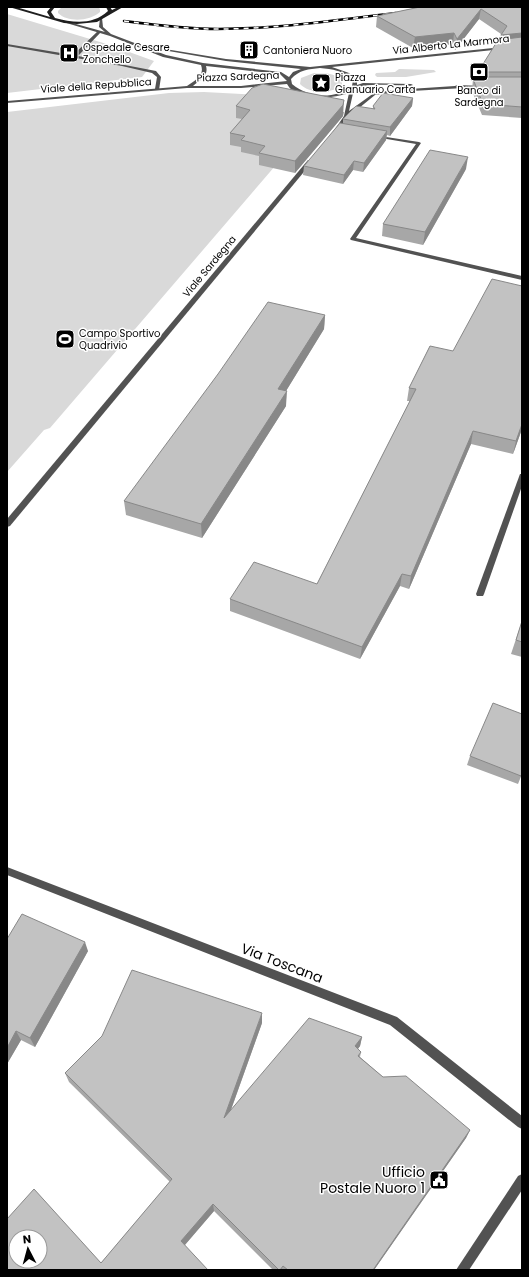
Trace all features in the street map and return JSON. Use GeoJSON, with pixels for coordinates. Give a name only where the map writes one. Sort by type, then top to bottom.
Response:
{"type":"FeatureCollection","features":[{"type":"Feature","properties":{"kind":"main road"},"geometry":{"type":"LineString","coordinates":[[11,7],[65,22],[84,23],[101,19],[107,14],[121,7]]}},
{"type":"Feature","properties":{"kind":"main road"},"geometry":{"type":"LineString","coordinates":[[53,7],[49,12],[53,18]]}},
{"type":"Feature","properties":{"kind":"main road"},"geometry":{"type":"LineString","coordinates":[[107,14],[110,11],[108,7]]}},
{"type":"Feature","properties":{"kind":"street"},"geometry":{"type":"LineString","coordinates":[[101,19],[101,27],[111,35]]}},
{"type":"Feature","properties":{"kind":"street"},"geometry":{"type":"LineString","coordinates":[[65,22],[111,35],[142,46]]}},
{"type":"Feature","properties":{"kind":"street"},"geometry":{"type":"LineString","coordinates":[[74,57],[99,32]]}},
{"type":"Feature","properties":{"kind":"street"},"geometry":{"type":"LineString","coordinates":[[7,45],[154,72],[159,77],[157,89]]}},
{"type":"Feature","properties":{"kind":"street","name":"Piazza Sardegna"},"geometry":{"type":"LineString","coordinates":[[142,46],[202,57],[266,65],[309,68]]}},
{"type":"Feature","properties":{"kind":"street","name":"Piazza Sardegna"},"geometry":{"type":"LineString","coordinates":[[142,46],[165,56],[203,64],[281,73],[289,81]]}},
{"type":"Feature","properties":{"kind":"street","name":"Via Alberto La Marmora"},"geometry":{"type":"LineString","coordinates":[[320,67],[522,46]]}},
{"type":"Feature","properties":{"kind":"street"},"geometry":{"type":"LineString","coordinates":[[187,87],[203,76],[203,64]]}},
{"type":"Feature","properties":{"kind":"street"},"geometry":{"type":"LineString","coordinates":[[346,116],[353,88],[355,80],[348,73],[335,68],[309,68],[298,71],[289,81],[297,91],[316,96],[336,95],[353,88],[363,84],[462,87]]}},
{"type":"Feature","properties":{"kind":"street","name":"Piazza Sardegna"},"geometry":{"type":"LineString","coordinates":[[187,87],[241,86],[289,81]]}},
{"type":"Feature","properties":{"kind":"street"},"geometry":{"type":"LineString","coordinates":[[332,135],[346,116],[374,94],[394,91],[492,86]]}},
{"type":"Feature","properties":{"kind":"street","name":"Viale della Repubblica"},"geometry":{"type":"LineString","coordinates":[[7,102],[187,87]]}},
{"type":"Feature","properties":{"kind":"street"},"geometry":{"type":"LineString","coordinates":[[337,129],[345,130]]}},
{"type":"Feature","properties":{"kind":"street"},"geometry":{"type":"LineString","coordinates":[[367,134],[419,144],[353,239],[522,278]]}},
{"type":"Feature","properties":{"kind":"street","name":"Viale Sardegna"},"geometry":{"type":"LineString","coordinates":[[7,524],[317,153]]}},
{"type":"Feature","properties":{"kind":"street"},"geometry":{"type":"LineString","coordinates":[[480,594],[522,476]]}},
{"type":"Feature","properties":{"kind":"street","name":"Via Toscana"},"geometry":{"type":"LineString","coordinates":[[7,871],[393,1021],[522,1123]]}},
{"type":"Feature","properties":{"kind":"street"},"geometry":{"type":"LineString","coordinates":[[462,1270],[522,1180]]}},
{"type":"Feature","properties":{"kind":"shaded area"},"geometry":{"type":"Polygon","coordinates":[[[62,7],[99,7],[100,12],[91,17],[79,20],[67,18],[58,13],[62,7]]]}},
{"type":"Feature","properties":{"kind":"shaded area","name":"Ospedale Cesare Zonchello"},"geometry":{"type":"Polygon","coordinates":[[[7,14],[110,45],[154,61],[142,77],[7,93],[7,14]]]}},
{"type":"Feature","properties":{"kind":"shaded area"},"geometry":{"type":"Polygon","coordinates":[[[399,69],[434,70],[436,72],[406,77],[377,77],[375,75],[376,73],[395,72],[399,69]]]}},
{"type":"Feature","properties":{"kind":"shaded area","name":"Piazza Gianuario Carta"},"geometry":{"type":"Polygon","coordinates":[[[314,73],[326,73],[336,76],[342,82],[342,85],[332,90],[321,92],[309,90],[300,84],[301,78],[314,73]]]}},
{"type":"Feature","properties":{"kind":"shaded area","name":"Campo Sportivo Quadrivio"},"geometry":{"type":"Polygon","coordinates":[[[204,92],[259,95],[325,108],[50,428],[44,430],[7,472],[7,112],[169,93],[204,92]]]}},
{"type":"Feature","properties":{"kind":"building"},"geometry":{"type":"Polygon","coordinates":[[[420,7],[522,7],[522,33],[501,35],[507,26],[481,9],[457,39],[454,33],[415,37],[377,16],[420,7]]]}},
{"type":"Feature","properties":{"kind":"building"},"geometry":{"type":"Polygon","coordinates":[[[522,37],[522,72],[478,72],[498,40],[522,37]]]}},
{"type":"Feature","properties":{"kind":"building"},"geometry":{"type":"Polygon","coordinates":[[[475,77],[522,77],[522,107],[483,104],[473,79],[475,77]]]}},
{"type":"Feature","properties":{"kind":"building"},"geometry":{"type":"Polygon","coordinates":[[[263,84],[344,100],[343,105],[295,161],[259,153],[265,146],[241,140],[245,136],[230,133],[250,110],[236,106],[252,88],[263,84]]]}},
{"type":"Feature","properties":{"kind":"building"},"geometry":{"type":"Polygon","coordinates":[[[383,93],[413,98],[390,127],[343,119],[356,106],[375,109],[373,106],[383,93]]]}},
{"type":"Feature","properties":{"kind":"building"},"geometry":{"type":"Polygon","coordinates":[[[340,123],[387,131],[364,163],[354,161],[344,175],[304,166],[340,123]]]}},
{"type":"Feature","properties":{"kind":"building"},"geometry":{"type":"Polygon","coordinates":[[[430,150],[468,157],[425,232],[383,224],[430,150]]]}},
{"type":"Feature","properties":{"kind":"building"},"geometry":{"type":"Polygon","coordinates":[[[492,279],[522,286],[522,424],[516,441],[473,431],[411,576],[402,574],[362,647],[230,599],[254,562],[317,584],[416,389],[409,388],[430,346],[453,351],[492,279]]]}},
{"type":"Feature","properties":{"kind":"building"},"geometry":{"type":"Polygon","coordinates":[[[268,302],[325,315],[278,389],[287,391],[201,524],[124,501],[218,374],[268,302]]]}},
{"type":"Feature","properties":{"kind":"building"},"geometry":{"type":"Polygon","coordinates":[[[522,621],[522,642],[516,640],[522,621]]]}},
{"type":"Feature","properties":{"kind":"building"},"geometry":{"type":"Polygon","coordinates":[[[493,703],[522,714],[521,776],[470,756],[493,703]]]}},
{"type":"Feature","properties":{"kind":"building"},"geometry":{"type":"Polygon","coordinates":[[[22,914],[85,942],[30,1038],[16,1031],[7,1048],[7,939],[22,914]]]}},
{"type":"Feature","properties":{"kind":"building"},"geometry":{"type":"Polygon","coordinates":[[[132,970],[262,1013],[224,1118],[309,1018],[362,1037],[355,1046],[361,1052],[358,1056],[383,1077],[406,1076],[470,1130],[373,1270],[288,1270],[283,1266],[279,1270],[213,1204],[181,1241],[208,1270],[7,1270],[7,1219],[34,1189],[101,1263],[172,1179],[65,1073],[102,1036],[132,970]]]}},
{"type":"Feature","properties":{"kind":"railway"},"geometry":{"type":"LineString","coordinates":[[124,21],[194,28],[240,29],[307,24],[396,13]]}},
{"type":"Feature","properties":{"kind":"place","name":"Cantoniera Nuoro"},"geometry":{"type":"Point","coordinates":[249,50]}},
{"type":"Feature","properties":{"kind":"place","name":"Ospedale Cesare Zonchello"},"geometry":{"type":"Point","coordinates":[69,53]}},
{"type":"Feature","properties":{"kind":"place","name":"Banco di Sardegna"},"geometry":{"type":"Point","coordinates":[479,72]}},
{"type":"Feature","properties":{"kind":"place","name":"Piazza Gianuario Carta"},"geometry":{"type":"Point","coordinates":[321,83]}},
{"type":"Feature","properties":{"kind":"place","name":"Campo Sportivo Quadrivio"},"geometry":{"type":"Point","coordinates":[65,339]}},
{"type":"Feature","properties":{"kind":"place","name":"Ufficio Postale Nuoro 1"},"geometry":{"type":"Point","coordinates":[439,1180]}}]}
